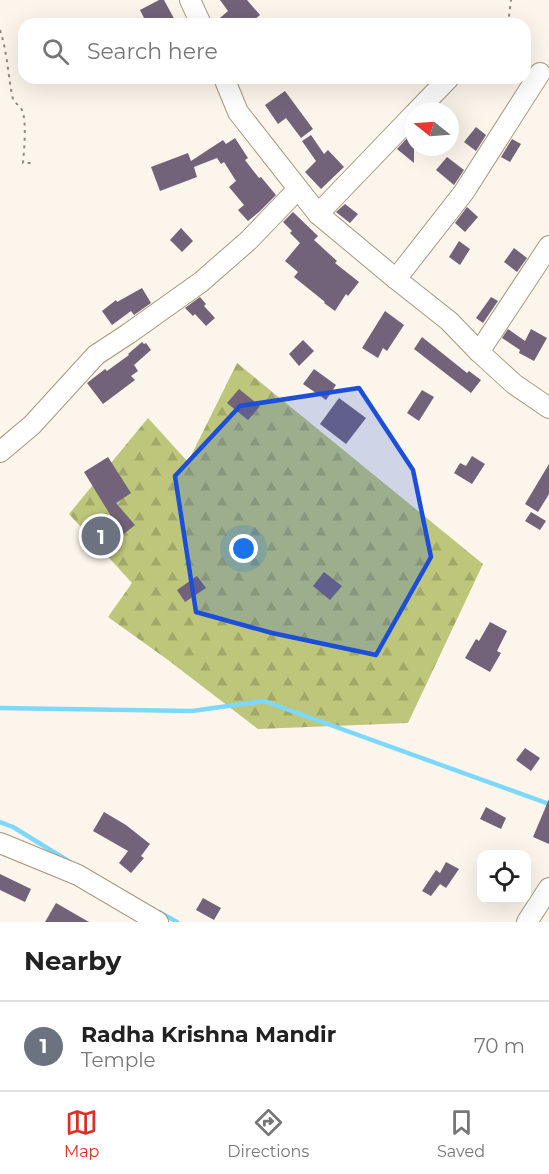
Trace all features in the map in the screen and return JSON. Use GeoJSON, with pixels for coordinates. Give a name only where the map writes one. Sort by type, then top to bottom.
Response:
{"type":"FeatureCollection","features":[{"type":"Feature","properties":{"kind":"street"},"geometry":{"type":"LineString","coordinates":[[190,0],[198,18]]}},
{"type":"Feature","properties":{"kind":"street"},"geometry":{"type":"LineString","coordinates":[[396,279],[464,192],[540,73]]}},
{"type":"Feature","properties":{"kind":"street"},"geometry":{"type":"LineString","coordinates":[[226,84],[238,112],[318,214],[449,321],[513,384],[549,408]]}},
{"type":"Feature","properties":{"kind":"street"},"geometry":{"type":"LineString","coordinates":[[426,102],[443,84]]}},
{"type":"Feature","properties":{"kind":"street"},"geometry":{"type":"LineString","coordinates":[[318,214],[405,123]]}},
{"type":"Feature","properties":{"kind":"street"},"geometry":{"type":"LineString","coordinates":[[0,452],[32,425],[96,355],[201,282],[249,240],[298,189]]}},
{"type":"Feature","properties":{"kind":"street"},"geometry":{"type":"LineString","coordinates":[[479,352],[549,246]]}},
{"type":"Feature","properties":{"kind":"street"},"geometry":{"type":"LineString","coordinates":[[0,843],[78,875],[158,922]]}},
{"type":"Feature","properties":{"kind":"street"},"geometry":{"type":"LineString","coordinates":[[527,922],[549,888]]}},
{"type":"Feature","properties":{"kind":"path"},"geometry":{"type":"LineString","coordinates":[[508,18],[511,0]]}},
{"type":"Feature","properties":{"kind":"path"},"geometry":{"type":"LineString","coordinates":[[0,30],[13,100],[22,110],[25,132],[23,162],[32,163]]}},
{"type":"Feature","properties":{"kind":"highlighted area"},"geometry":{"type":"Polygon","coordinates":[[[359,388],[413,470],[431,557],[376,655],[272,633],[196,612],[175,476],[240,406],[359,388]]]}},
{"type":"Feature","properties":{"kind":"green space"},"geometry":{"type":"Polygon","coordinates":[[[237,363],[483,564],[408,723],[258,729],[108,617],[132,583],[69,514],[148,418],[188,462],[237,363]]]}},
{"type":"Feature","properties":{"kind":"building"},"geometry":{"type":"Polygon","coordinates":[[[159,0],[164,0],[174,18],[144,18],[140,10],[159,0]]]}},
{"type":"Feature","properties":{"kind":"building"},"geometry":{"type":"Polygon","coordinates":[[[220,0],[247,0],[260,15],[256,18],[220,18],[228,11],[220,0]]]}},
{"type":"Feature","properties":{"kind":"building"},"geometry":{"type":"Polygon","coordinates":[[[285,91],[313,129],[301,138],[286,118],[278,124],[265,105],[285,91]]]}},
{"type":"Feature","properties":{"kind":"building"},"geometry":{"type":"Polygon","coordinates":[[[476,127],[486,135],[476,151],[464,142],[476,127]]]}},
{"type":"Feature","properties":{"kind":"building"},"geometry":{"type":"Polygon","coordinates":[[[311,135],[324,154],[328,150],[344,167],[321,189],[305,172],[316,161],[302,141],[311,135]]]}},
{"type":"Feature","properties":{"kind":"building"},"geometry":{"type":"Polygon","coordinates":[[[235,138],[248,158],[245,160],[276,195],[248,221],[238,210],[244,205],[229,187],[236,181],[224,162],[221,164],[217,158],[194,167],[197,177],[160,191],[151,167],[188,153],[191,161],[223,140],[226,144],[235,138]]]}},
{"type":"Feature","properties":{"kind":"building"},"geometry":{"type":"Polygon","coordinates":[[[512,139],[521,144],[510,162],[501,157],[512,139]]]}},
{"type":"Feature","properties":{"kind":"building"},"geometry":{"type":"Polygon","coordinates":[[[405,140],[405,156],[397,149],[405,140]]]}},
{"type":"Feature","properties":{"kind":"building"},"geometry":{"type":"Polygon","coordinates":[[[406,156],[414,156],[414,163],[406,156]]]}},
{"type":"Feature","properties":{"kind":"building"},"geometry":{"type":"Polygon","coordinates":[[[447,157],[464,170],[454,185],[436,170],[447,157]]]}},
{"type":"Feature","properties":{"kind":"building"},"geometry":{"type":"Polygon","coordinates":[[[345,204],[358,214],[350,223],[336,212],[345,204]]]}},
{"type":"Feature","properties":{"kind":"building"},"geometry":{"type":"Polygon","coordinates":[[[467,207],[478,217],[465,232],[455,223],[467,207]]]}},
{"type":"Feature","properties":{"kind":"building"},"geometry":{"type":"Polygon","coordinates":[[[293,212],[318,236],[314,240],[337,261],[335,263],[359,282],[348,296],[346,294],[335,311],[294,277],[298,272],[285,261],[300,243],[283,222],[293,212]]]}},
{"type":"Feature","properties":{"kind":"building"},"geometry":{"type":"Polygon","coordinates":[[[181,228],[193,241],[182,252],[170,240],[181,228]]]}},
{"type":"Feature","properties":{"kind":"building"},"geometry":{"type":"Polygon","coordinates":[[[459,241],[470,249],[460,265],[449,257],[459,241]]]}},
{"type":"Feature","properties":{"kind":"building"},"geometry":{"type":"Polygon","coordinates":[[[514,248],[527,258],[517,272],[504,262],[514,248]]]}},
{"type":"Feature","properties":{"kind":"building"},"geometry":{"type":"Polygon","coordinates":[[[142,288],[151,303],[134,315],[131,311],[112,325],[102,311],[116,300],[117,302],[142,288]]]}},
{"type":"Feature","properties":{"kind":"building"},"geometry":{"type":"Polygon","coordinates":[[[200,297],[206,304],[204,306],[215,318],[206,326],[195,314],[193,316],[185,308],[200,297]]]}},
{"type":"Feature","properties":{"kind":"building"},"geometry":{"type":"Polygon","coordinates":[[[491,297],[498,301],[483,323],[476,318],[491,297]]]}},
{"type":"Feature","properties":{"kind":"building"},"geometry":{"type":"Polygon","coordinates":[[[385,311],[404,325],[387,351],[383,348],[378,358],[362,348],[385,311]]]}},
{"type":"Feature","properties":{"kind":"building"},"geometry":{"type":"Polygon","coordinates":[[[508,329],[525,341],[531,329],[547,338],[534,361],[519,353],[520,350],[502,338],[508,329]]]}},
{"type":"Feature","properties":{"kind":"building"},"geometry":{"type":"Polygon","coordinates":[[[422,337],[467,373],[469,371],[481,380],[471,393],[414,349],[422,337]]]}},
{"type":"Feature","properties":{"kind":"building"},"geometry":{"type":"Polygon","coordinates":[[[303,340],[314,351],[299,366],[289,354],[303,340]]]}},
{"type":"Feature","properties":{"kind":"building"},"geometry":{"type":"Polygon","coordinates":[[[142,342],[146,343],[151,350],[134,365],[138,371],[131,376],[135,380],[103,404],[87,383],[129,355],[142,342]]]}},
{"type":"Feature","properties":{"kind":"building"},"geometry":{"type":"Polygon","coordinates":[[[314,369],[336,385],[326,400],[303,384],[314,369]]]}},
{"type":"Feature","properties":{"kind":"building"},"geometry":{"type":"Polygon","coordinates":[[[239,389],[260,406],[248,420],[227,403],[239,389]]]}},
{"type":"Feature","properties":{"kind":"building"},"geometry":{"type":"Polygon","coordinates":[[[422,390],[434,397],[419,421],[407,413],[422,390]]]}},
{"type":"Feature","properties":{"kind":"building"},"geometry":{"type":"Polygon","coordinates":[[[339,398],[366,418],[346,444],[320,424],[339,398]]]}},
{"type":"Feature","properties":{"kind":"building"},"geometry":{"type":"Polygon","coordinates":[[[472,456],[485,464],[472,484],[454,473],[460,463],[466,466],[472,456]]]}},
{"type":"Feature","properties":{"kind":"building"},"geometry":{"type":"Polygon","coordinates":[[[108,457],[131,493],[116,503],[135,525],[115,541],[105,529],[114,521],[84,472],[108,457]]]}},
{"type":"Feature","properties":{"kind":"building"},"geometry":{"type":"Polygon","coordinates":[[[549,464],[549,494],[538,512],[525,504],[549,464]]]}},
{"type":"Feature","properties":{"kind":"building"},"geometry":{"type":"Polygon","coordinates":[[[531,512],[546,521],[540,530],[525,521],[531,512]]]}},
{"type":"Feature","properties":{"kind":"building"},"geometry":{"type":"Polygon","coordinates":[[[324,572],[342,586],[330,600],[313,586],[324,572]]]}},
{"type":"Feature","properties":{"kind":"building"},"geometry":{"type":"Polygon","coordinates":[[[197,576],[206,588],[185,602],[177,590],[197,576]]]}},
{"type":"Feature","properties":{"kind":"building"},"geometry":{"type":"Polygon","coordinates":[[[490,622],[507,631],[497,651],[501,653],[490,672],[465,658],[476,639],[479,641],[490,622]]]}},
{"type":"Feature","properties":{"kind":"building"},"geometry":{"type":"Polygon","coordinates":[[[525,748],[540,758],[531,771],[516,760],[525,748]]]}},
{"type":"Feature","properties":{"kind":"building"},"geometry":{"type":"Polygon","coordinates":[[[549,799],[549,844],[533,837],[549,799]]]}},
{"type":"Feature","properties":{"kind":"building"},"geometry":{"type":"Polygon","coordinates":[[[486,807],[506,818],[501,829],[480,819],[486,807]]]}},
{"type":"Feature","properties":{"kind":"building"},"geometry":{"type":"Polygon","coordinates":[[[104,812],[126,825],[150,844],[141,856],[144,858],[131,873],[119,863],[128,851],[93,831],[104,812]]]}},
{"type":"Feature","properties":{"kind":"building"},"geometry":{"type":"Polygon","coordinates":[[[446,862],[459,869],[446,888],[440,884],[431,896],[422,891],[436,870],[440,873],[446,862]]]}},
{"type":"Feature","properties":{"kind":"building"},"geometry":{"type":"Polygon","coordinates":[[[0,874],[31,889],[25,902],[0,890],[0,874]]]}},
{"type":"Feature","properties":{"kind":"building"},"geometry":{"type":"Polygon","coordinates":[[[203,898],[221,908],[214,920],[196,910],[203,898]]]}},
{"type":"Feature","properties":{"kind":"building"},"geometry":{"type":"Polygon","coordinates":[[[56,903],[89,922],[45,922],[56,903]]]}},
{"type":"Feature","properties":{"kind":"waterway"},"geometry":{"type":"LineString","coordinates":[[0,708],[192,711],[264,701],[549,804]]}},
{"type":"Feature","properties":{"kind":"waterway"},"geometry":{"type":"LineString","coordinates":[[0,822],[13,827],[70,862]]}},
{"type":"Feature","properties":{"kind":"waterway"},"geometry":{"type":"LineString","coordinates":[[159,912],[177,922]]}},
{"type":"Feature","properties":{"kind":"place","name":"Radha Krishna Mandir"},"geometry":{"type":"Point","coordinates":[101,536]}}]}
